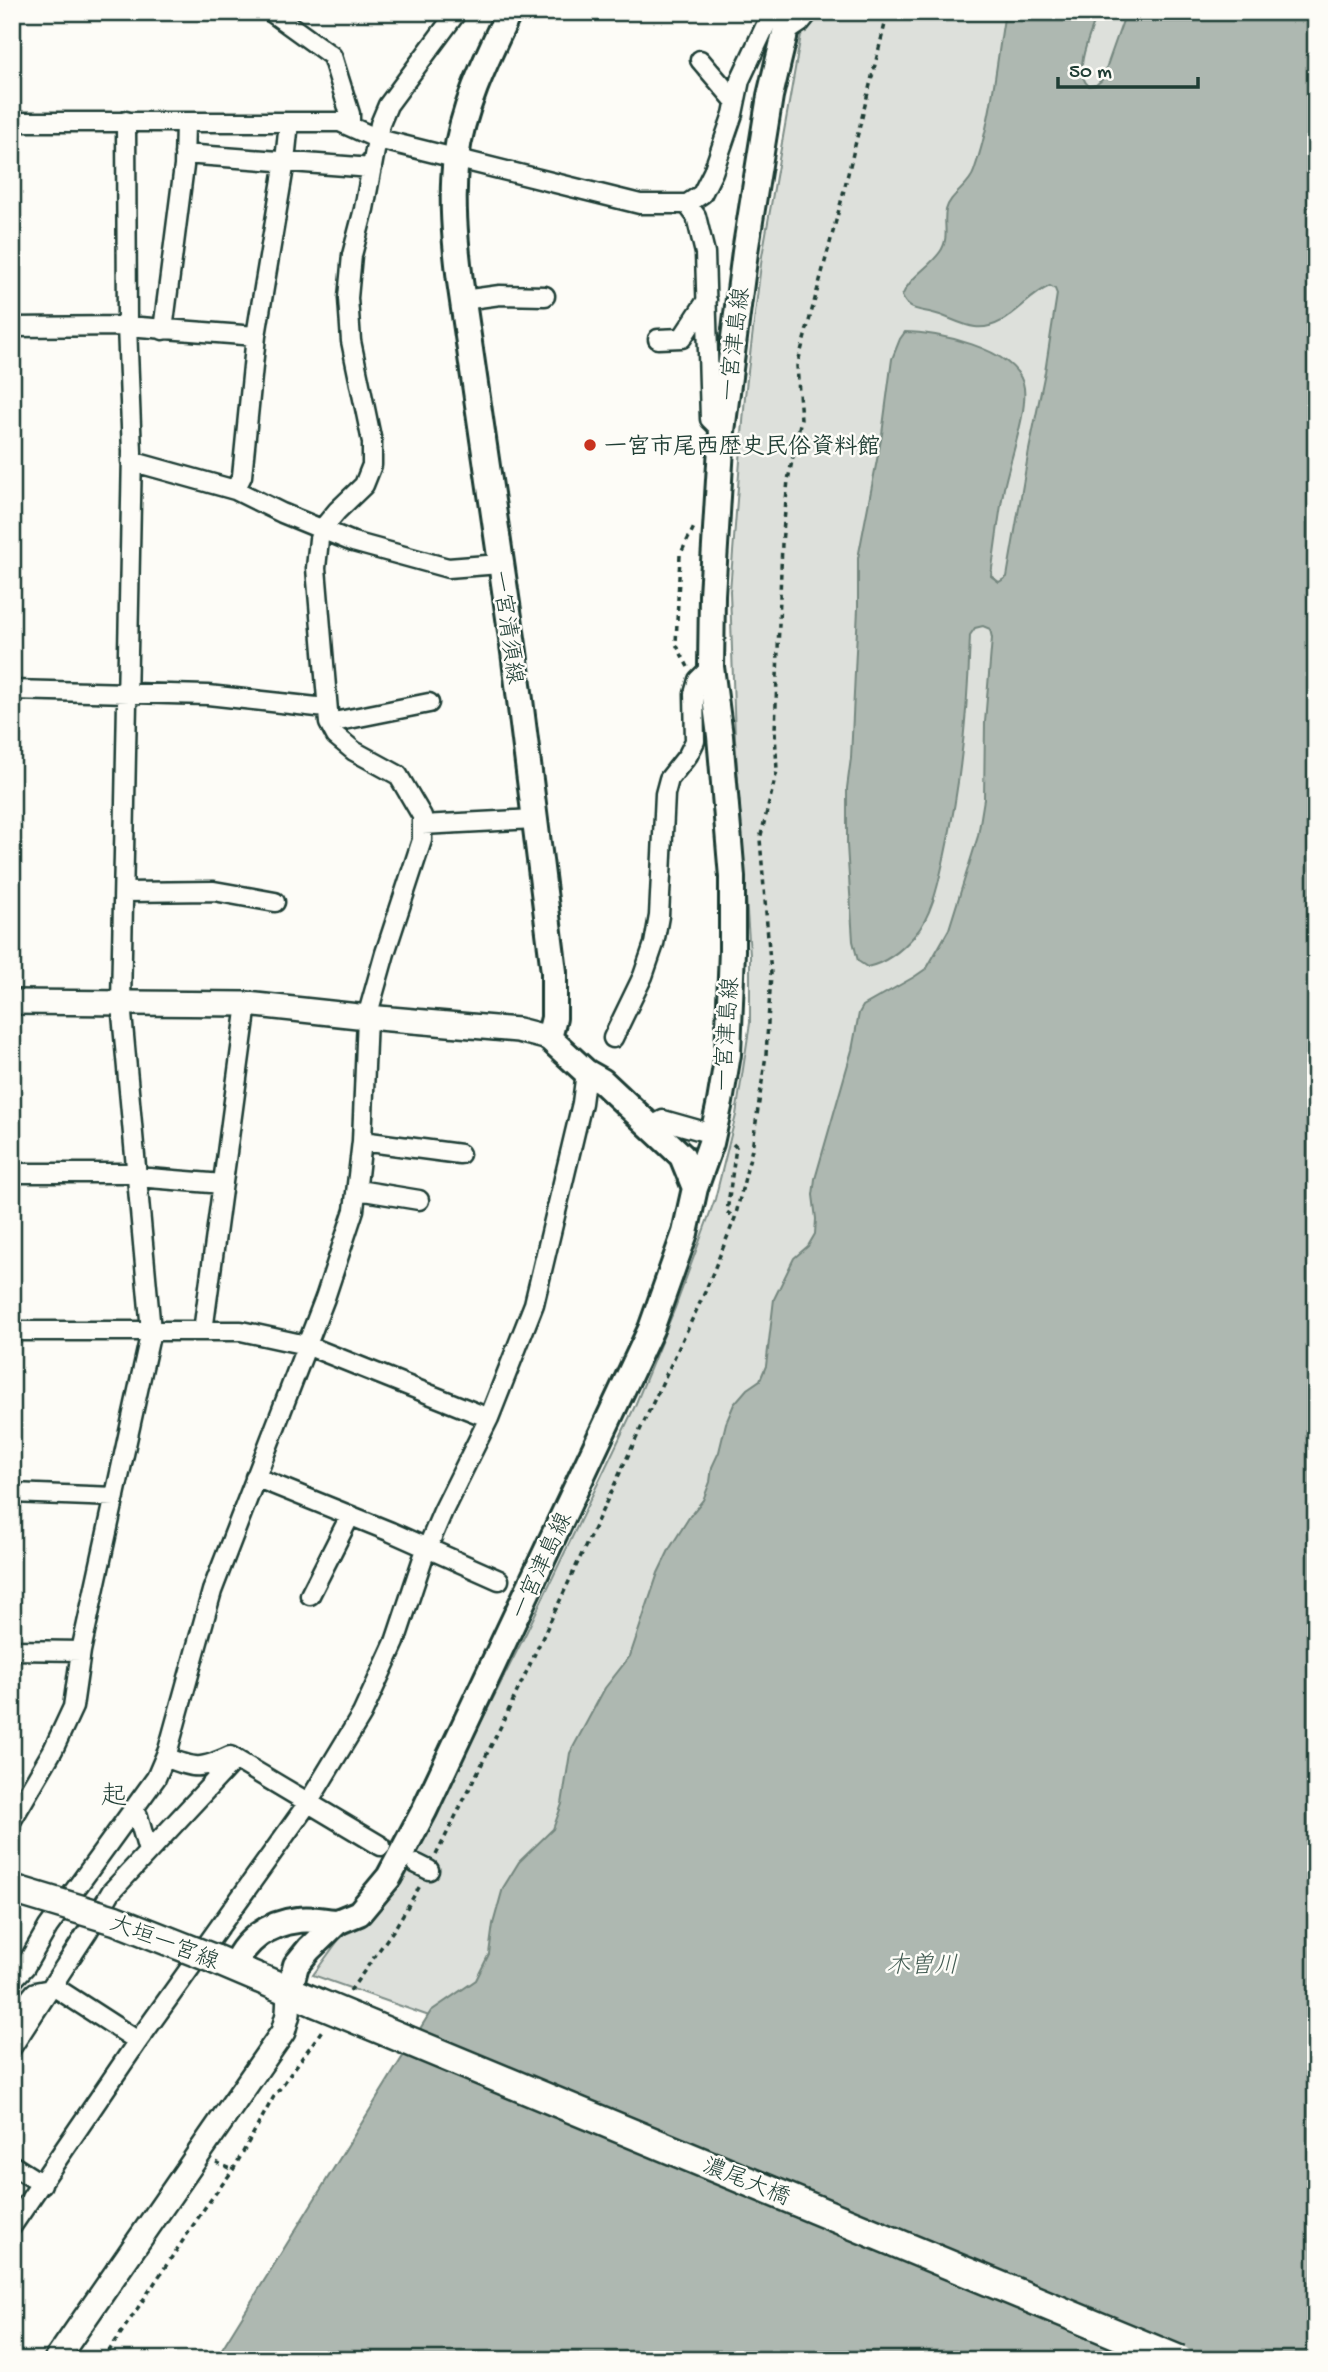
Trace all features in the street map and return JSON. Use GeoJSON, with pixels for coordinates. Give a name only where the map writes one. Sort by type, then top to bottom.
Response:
{"type":"FeatureCollection","features":[{"type":"Feature","properties":{"kind":"main road","name":"一宮清須線"},"geometry":{"type":"LineString","coordinates":[[509,12],[466,114],[456,158],[453,223],[514,652],[554,972],[554,1018],[549,1038]]}},
{"type":"Feature","properties":{"kind":"main road","name":"一宮津島線"},"geometry":{"type":"LineString","coordinates":[[289,1992],[296,1965],[337,1922],[359,1913],[379,1890],[399,1861],[425,1811],[651,1329],[685,1233],[695,1188],[711,1143],[728,1054],[732,950],[731,864],[720,736],[704,673],[712,595],[722,431],[744,251],[782,19]]}},
{"type":"Feature","properties":{"kind":"main road"},"geometry":{"type":"LineString","coordinates":[[549,1038],[586,1072],[602,1081],[682,1156],[695,1188]]}},
{"type":"Feature","properties":{"kind":"main road","name":"大垣一宮線"},"geometry":{"type":"LineString","coordinates":[[12,1889],[115,1920],[315,2002]]}},
{"type":"Feature","properties":{"kind":"main road"},"geometry":{"type":"LineString","coordinates":[[224,1964],[237,1958],[252,1940],[277,1924],[299,1919],[337,1922]]}},
{"type":"Feature","properties":{"kind":"main road","name":"濃尾大橋"},"geometry":{"type":"LineString","coordinates":[[315,2002],[1179,2360]]}},
{"type":"Feature","properties":{"kind":"street"},"geometry":{"type":"LineString","coordinates":[[271,12],[332,57],[350,114],[350,127]]}},
{"type":"Feature","properties":{"kind":"street"},"geometry":{"type":"LineString","coordinates":[[12,1981],[25,1967],[48,1927],[156,1778],[165,1757],[212,1591],[344,1242],[358,1190],[367,1017],[385,953],[416,864],[422,840],[422,816],[398,775],[354,751],[336,736],[327,715],[316,568],[322,529],[364,485],[372,465],[372,442],[351,341],[348,298],[352,255],[364,209],[380,124],[388,105],[457,12]]}},
{"type":"Feature","properties":{"kind":"street"},"geometry":{"type":"LineString","coordinates":[[12,122],[340,122],[377,139],[640,204],[687,204],[702,194],[713,172],[740,80],[782,19],[800,23],[809,12]]}},
{"type":"Feature","properties":{"kind":"street"},"geometry":{"type":"LineString","coordinates":[[700,60],[735,101]]}},
{"type":"Feature","properties":{"kind":"street"},"geometry":{"type":"LineString","coordinates":[[12,1820],[53,1750],[73,1707],[81,1651],[151,1331],[121,1003],[131,461],[126,121]]}},
{"type":"Feature","properties":{"kind":"street"},"geometry":{"type":"LineString","coordinates":[[163,330],[184,154],[185,122]]}},
{"type":"Feature","properties":{"kind":"street"},"geometry":{"type":"LineString","coordinates":[[235,490],[242,476],[256,336],[285,162],[289,122]]}},
{"type":"Feature","properties":{"kind":"street"},"geometry":{"type":"LineString","coordinates":[[184,154],[372,168]]}},
{"type":"Feature","properties":{"kind":"street"},"geometry":{"type":"LineString","coordinates":[[687,204],[696,216],[705,253],[710,419],[722,431]]}},
{"type":"Feature","properties":{"kind":"street"},"geometry":{"type":"LineString","coordinates":[[463,300],[500,295],[544,296]]}},
{"type":"Feature","properties":{"kind":"street"},"geometry":{"type":"LineString","coordinates":[[658,339],[682,338],[708,300]]}},
{"type":"Feature","properties":{"kind":"street"},"geometry":{"type":"LineString","coordinates":[[12,327],[127,326],[256,336]]}},
{"type":"Feature","properties":{"kind":"street"},"geometry":{"type":"LineString","coordinates":[[131,461],[235,490],[353,542],[448,568],[500,564]]}},
{"type":"Feature","properties":{"kind":"street"},"geometry":{"type":"LineString","coordinates":[[612,1038],[643,976],[654,944],[659,916],[664,794],[669,779],[688,755],[695,741],[694,694],[704,673]]}},
{"type":"Feature","properties":{"kind":"street"},"geometry":{"type":"LineString","coordinates":[[12,690],[208,695],[327,715],[429,703]]}},
{"type":"Feature","properties":{"kind":"street"},"geometry":{"type":"LineString","coordinates":[[422,825],[535,819]]}},
{"type":"Feature","properties":{"kind":"street"},"geometry":{"type":"LineString","coordinates":[[125,892],[214,891],[275,902]]}},
{"type":"Feature","properties":{"kind":"street"},"geometry":{"type":"LineString","coordinates":[[12,1002],[247,1004],[518,1030],[549,1038]]}},
{"type":"Feature","properties":{"kind":"street"},"geometry":{"type":"LineString","coordinates":[[203,1331],[247,1004]]}},
{"type":"Feature","properties":{"kind":"street"},"geometry":{"type":"LineString","coordinates":[[12,2226],[138,2041],[309,1803],[335,1762],[379,1678],[427,1549],[489,1418],[534,1304],[582,1103],[586,1072]]}},
{"type":"Feature","properties":{"kind":"street"},"geometry":{"type":"LineString","coordinates":[[651,1126],[663,1120],[702,1131]]}},
{"type":"Feature","properties":{"kind":"street"},"geometry":{"type":"LineString","coordinates":[[362,1141],[460,1154]]}},
{"type":"Feature","properties":{"kind":"street"},"geometry":{"type":"LineString","coordinates":[[12,1173],[136,1175],[223,1184]]}},
{"type":"Feature","properties":{"kind":"street"},"geometry":{"type":"LineString","coordinates":[[358,1190],[419,1200]]}},
{"type":"Feature","properties":{"kind":"street"},"geometry":{"type":"LineString","coordinates":[[12,1331],[242,1331],[306,1345],[489,1418]]}},
{"type":"Feature","properties":{"kind":"street"},"geometry":{"type":"LineString","coordinates":[[255,1477],[499,1580]]}},
{"type":"Feature","properties":{"kind":"street"},"geometry":{"type":"LineString","coordinates":[[12,1493],[115,1497]]}},
{"type":"Feature","properties":{"kind":"street"},"geometry":{"type":"LineString","coordinates":[[310,1595],[350,1516]]}},
{"type":"Feature","properties":{"kind":"street"},"geometry":{"type":"LineString","coordinates":[[12,1650],[81,1651]]}},
{"type":"Feature","properties":{"kind":"street"},"geometry":{"type":"LineString","coordinates":[[165,1757],[196,1768],[230,1756],[381,1846]]}},
{"type":"Feature","properties":{"kind":"street"},"geometry":{"type":"LineString","coordinates":[[12,2047],[111,1892],[235,1759]]}},
{"type":"Feature","properties":{"kind":"street"},"geometry":{"type":"LineString","coordinates":[[133,1809],[138,1816],[148,1851]]}},
{"type":"Feature","properties":{"kind":"street"},"geometry":{"type":"LineString","coordinates":[[12,2020],[35,1992],[57,1987],[138,2041]]}},
{"type":"Feature","properties":{"kind":"street"},"geometry":{"type":"LineString","coordinates":[[56,2360],[283,2032],[288,2014],[289,1992]]}},
{"type":"Feature","properties":{"kind":"street"},"geometry":{"type":"LineString","coordinates":[[12,2165],[43,2184]]}},
{"type":"Feature","properties":{"kind":"path"},"geometry":{"type":"LineString","coordinates":[[771,975],[760,839],[777,771],[775,732],[782,543],[788,480],[801,419],[797,366],[888,12]]}},
{"type":"Feature","properties":{"kind":"path"},"geometry":{"type":"LineString","coordinates":[[694,525],[680,555],[676,644],[688,668],[704,673]]}},
{"type":"Feature","properties":{"kind":"path"},"geometry":{"type":"LineString","coordinates":[[726,1138],[736,1147],[727,1212],[735,1217]]}},
{"type":"Feature","properties":{"kind":"path"},"geometry":{"type":"LineString","coordinates":[[217,2162],[233,2170]]}},
{"type":"Feature","properties":{"kind":"shaded area"},"geometry":{"type":"Polygon","coordinates":[[[805,12],[1032,12],[1035,281],[1068,278],[1023,570],[971,624],[984,622],[999,634],[1002,819],[799,1301],[579,1800],[479,1979],[432,2017],[313,1975],[340,1938],[373,1914],[404,1875],[527,1631],[634,1408],[675,1308],[715,1199],[736,1115],[750,1023],[750,955],[735,738],[730,591],[745,396],[762,256],[805,12]]]}},
{"type":"Feature","properties":{"kind":"shaded area"},"geometry":{"type":"Polygon","coordinates":[[[1097,12],[1136,12],[1102,79],[1097,85],[1089,87],[1081,73],[1082,63],[1097,12]]]}},
{"type":"Feature","properties":{"kind":"water","name":"木曽川"},"geometry":{"type":"Polygon","coordinates":[[[1005,12],[1098,12],[1082,61],[1084,80],[1089,86],[1102,80],[1126,12],[1316,12],[1316,2360],[215,2360],[431,2011],[476,1980],[489,1954],[493,1924],[503,1888],[519,1862],[553,1829],[562,1804],[570,1753],[605,1688],[630,1656],[658,1573],[670,1548],[703,1500],[734,1404],[747,1389],[760,1380],[766,1366],[774,1299],[794,1258],[808,1246],[815,1234],[815,1179],[852,1050],[859,1013],[863,1006],[927,968],[949,929],[978,836],[984,799],[985,722],[992,638],[990,629],[983,626],[975,628],[970,635],[968,690],[959,773],[951,827],[931,907],[921,927],[905,945],[894,955],[867,967],[858,961],[853,941],[847,845],[847,788],[851,758],[858,558],[882,434],[892,359],[905,332],[935,335],[989,351],[1016,371],[1023,383],[1024,405],[1004,488],[991,576],[999,582],[1007,577],[1057,294],[1050,286],[1006,318],[986,327],[975,327],[914,309],[902,296],[910,283],[943,247],[948,204],[972,177],[989,112],[1005,12]]]}},
{"type":"Feature","properties":{"kind":"place","name":"一宮市尾西歴史民俗資料館"},"geometry":{"type":"Point","coordinates":[590,445]}},
{"type":"Feature","properties":{"kind":"district","name":"起"},"geometry":{"type":"Point","coordinates":[114,1794]}}]}
